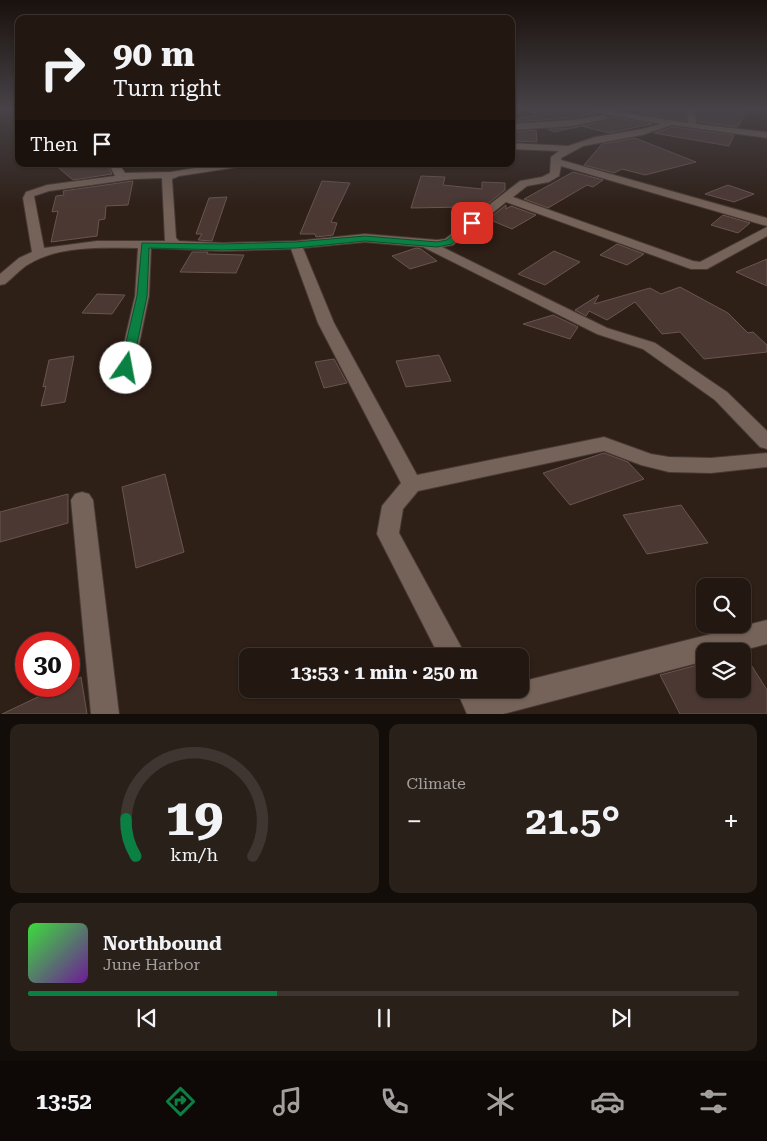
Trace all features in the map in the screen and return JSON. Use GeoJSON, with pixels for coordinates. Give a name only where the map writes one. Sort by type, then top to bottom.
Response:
{"type":"FeatureCollection","features":[{"type":"Feature","properties":{"kind":"street"},"geometry":{"type":"LineString","coordinates":[[515,146],[567,148],[589,142]]}},
{"type":"Feature","properties":{"kind":"street"},"geometry":{"type":"LineString","coordinates":[[0,281],[24,261],[39,254],[66,248],[145,245],[223,247],[296,245],[365,238],[426,244],[449,242],[524,184],[545,180],[554,174],[557,162],[556,157],[567,148]]}},
{"type":"Feature","properties":{"kind":"street"},"geometry":{"type":"LineString","coordinates":[[557,162],[767,222]]}},
{"type":"Feature","properties":{"kind":"street"},"geometry":{"type":"LineString","coordinates":[[116,167],[119,174],[130,177]]}},
{"type":"Feature","properties":{"kind":"street"},"geometry":{"type":"LineString","coordinates":[[39,254],[28,198],[30,194],[47,188],[130,177],[171,175],[220,167]]}},
{"type":"Feature","properties":{"kind":"street"},"geometry":{"type":"LineString","coordinates":[[171,175],[167,177],[170,239],[176,245]]}},
{"type":"Feature","properties":{"kind":"street"},"geometry":{"type":"LineString","coordinates":[[505,198],[691,265],[702,266],[767,231]]}},
{"type":"Feature","properties":{"kind":"street"},"geometry":{"type":"LineString","coordinates":[[426,244],[602,331],[648,346],[721,396],[767,442]]}},
{"type":"Feature","properties":{"kind":"street"},"geometry":{"type":"LineString","coordinates":[[126,368],[142,296],[145,245]]}},
{"type":"Feature","properties":{"kind":"street"},"geometry":{"type":"LineString","coordinates":[[296,245],[326,323],[412,484]]}},
{"type":"Feature","properties":{"kind":"street"},"geometry":{"type":"LineString","coordinates":[[449,648],[388,534],[393,506],[412,484],[604,444],[620,447],[654,462],[689,467],[767,460]]}},
{"type":"Feature","properties":{"kind":"street"},"geometry":{"type":"LineString","coordinates":[[82,500],[106,714]]}},
{"type":"Feature","properties":{"kind":"street"},"geometry":{"type":"LineString","coordinates":[[477,703],[767,632]]}},
{"type":"Feature","properties":{"kind":"building"},"geometry":{"type":"Polygon","coordinates":[[[646,142],[696,162],[645,175],[622,169],[614,173],[584,165],[602,144],[646,142]]]}},
{"type":"Feature","properties":{"kind":"building"},"geometry":{"type":"Polygon","coordinates":[[[708,142],[731,142],[729,146],[708,142]]]}},
{"type":"Feature","properties":{"kind":"building"},"geometry":{"type":"Polygon","coordinates":[[[58,167],[108,167],[112,174],[73,180],[58,167]]]}},
{"type":"Feature","properties":{"kind":"building"},"geometry":{"type":"Polygon","coordinates":[[[573,172],[603,180],[593,187],[587,185],[548,208],[524,199],[573,172]]]}},
{"type":"Feature","properties":{"kind":"building"},"geometry":{"type":"Polygon","coordinates":[[[421,176],[445,177],[443,185],[482,189],[482,182],[505,183],[505,190],[475,214],[461,208],[463,207],[411,208],[421,176]]]}},
{"type":"Feature","properties":{"kind":"building"},"geometry":{"type":"Polygon","coordinates":[[[133,181],[128,205],[106,206],[105,219],[99,220],[97,236],[51,242],[58,211],[52,212],[56,196],[64,195],[63,191],[133,181]]]}},
{"type":"Feature","properties":{"kind":"building"},"geometry":{"type":"Polygon","coordinates":[[[322,181],[350,183],[331,222],[337,223],[333,235],[316,237],[315,234],[300,234],[322,181]]]}},
{"type":"Feature","properties":{"kind":"building"},"geometry":{"type":"Polygon","coordinates":[[[728,185],[754,194],[734,202],[705,194],[728,185]]]}},
{"type":"Feature","properties":{"kind":"building"},"geometry":{"type":"Polygon","coordinates":[[[227,197],[212,241],[198,240],[202,234],[196,234],[209,198],[227,197]]]}},
{"type":"Feature","properties":{"kind":"building"},"geometry":{"type":"Polygon","coordinates":[[[506,205],[506,209],[511,206],[536,215],[512,229],[488,219],[506,205]]]}},
{"type":"Feature","properties":{"kind":"building"},"geometry":{"type":"Polygon","coordinates":[[[723,215],[750,223],[738,233],[711,225],[723,215]]]}},
{"type":"Feature","properties":{"kind":"building"},"geometry":{"type":"Polygon","coordinates":[[[617,244],[644,254],[627,265],[600,255],[617,244]]]}},
{"type":"Feature","properties":{"kind":"building"},"geometry":{"type":"Polygon","coordinates":[[[416,248],[421,249],[437,261],[410,269],[392,256],[416,248]]]}},
{"type":"Feature","properties":{"kind":"building"},"geometry":{"type":"Polygon","coordinates":[[[554,251],[580,262],[545,285],[518,274],[554,251]]]}},
{"type":"Feature","properties":{"kind":"building"},"geometry":{"type":"Polygon","coordinates":[[[192,252],[244,255],[236,273],[180,272],[192,252]]]}},
{"type":"Feature","properties":{"kind":"building"},"geometry":{"type":"Polygon","coordinates":[[[767,259],[767,286],[736,272],[767,259]]]}},
{"type":"Feature","properties":{"kind":"building"},"geometry":{"type":"Polygon","coordinates":[[[680,287],[728,313],[748,333],[753,332],[767,345],[767,352],[704,359],[680,332],[662,334],[635,302],[607,320],[589,311],[586,316],[575,310],[599,295],[594,304],[650,288],[661,294],[680,287]]]}},
{"type":"Feature","properties":{"kind":"building"},"geometry":{"type":"Polygon","coordinates":[[[97,294],[125,295],[112,314],[82,313],[97,294]]]}},
{"type":"Feature","properties":{"kind":"building"},"geometry":{"type":"Polygon","coordinates":[[[553,315],[578,327],[570,339],[523,324],[553,315]]]}},
{"type":"Feature","properties":{"kind":"building"},"geometry":{"type":"Polygon","coordinates":[[[439,355],[451,381],[406,387],[396,361],[439,355]]]}},
{"type":"Feature","properties":{"kind":"building"},"geometry":{"type":"Polygon","coordinates":[[[74,356],[65,402],[41,406],[49,360],[74,356]]]}},
{"type":"Feature","properties":{"kind":"building"},"geometry":{"type":"Polygon","coordinates":[[[334,359],[347,383],[324,388],[315,362],[334,359]]]}},
{"type":"Feature","properties":{"kind":"building"},"geometry":{"type":"Polygon","coordinates":[[[604,453],[628,462],[644,479],[570,505],[543,473],[604,453]]]}},
{"type":"Feature","properties":{"kind":"building"},"geometry":{"type":"Polygon","coordinates":[[[165,474],[184,552],[136,568],[122,487],[165,474]]]}},
{"type":"Feature","properties":{"kind":"building"},"geometry":{"type":"Polygon","coordinates":[[[68,494],[68,523],[0,542],[0,512],[68,494]]]}},
{"type":"Feature","properties":{"kind":"building"},"geometry":{"type":"Polygon","coordinates":[[[681,505],[708,543],[647,554],[623,515],[681,505]]]}},
{"type":"Feature","properties":{"kind":"building"},"geometry":{"type":"Polygon","coordinates":[[[696,665],[696,698],[751,698],[751,665],[767,690],[767,714],[680,714],[660,675],[696,665]]]}},
{"type":"Feature","properties":{"kind":"building"},"geometry":{"type":"Polygon","coordinates":[[[80,678],[87,714],[2,714],[38,697],[80,697],[80,678]]]}},
{"type":"Feature","properties":{"kind":"route"},"geometry":{"type":"LineString","coordinates":[[126,368],[142,296],[145,245],[223,247],[296,245],[365,238],[437,244],[449,242],[472,223]]}}]}
